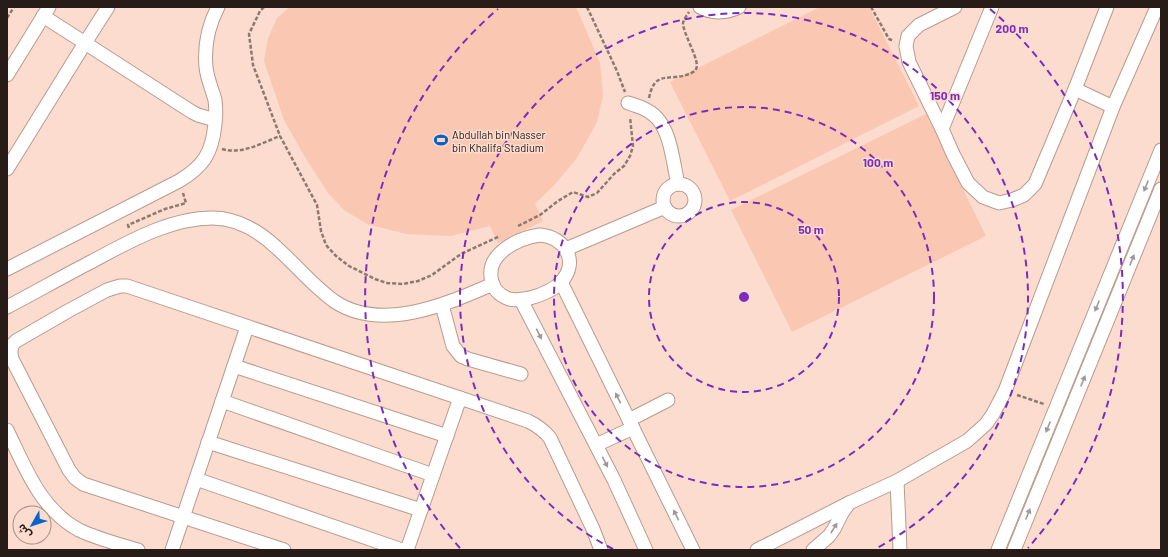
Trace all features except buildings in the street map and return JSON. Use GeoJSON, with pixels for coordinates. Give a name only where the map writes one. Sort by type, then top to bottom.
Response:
{"type":"FeatureCollection","features":[{"type":"Feature","properties":{"kind":"lane"},"geometry":{"type":"LineString","coordinates":[[7,169],[108,7]]}},
{"type":"Feature","properties":{"kind":"lane"},"geometry":{"type":"LineString","coordinates":[[7,269],[188,176],[208,155],[212,146],[216,120],[216,108],[206,67],[206,41],[210,24],[218,7]]}},
{"type":"Feature","properties":{"kind":"lane"},"geometry":{"type":"LineString","coordinates":[[700,7],[715,12],[725,12],[739,7]]}},
{"type":"Feature","properties":{"kind":"lane"},"geometry":{"type":"LineString","coordinates":[[956,7],[919,25],[908,36],[906,46],[909,62],[968,183],[983,197],[999,203],[1012,200],[1024,194],[1035,184],[1075,89],[1106,7]]}},
{"type":"Feature","properties":{"kind":"lane"},"geometry":{"type":"LineString","coordinates":[[942,129],[992,7]]}},
{"type":"Feature","properties":{"kind":"lane"},"geometry":{"type":"LineString","coordinates":[[756,550],[849,503],[898,481],[956,448],[977,433],[994,414],[1005,391],[1113,107],[1157,7]]}},
{"type":"Feature","properties":{"kind":"lane"},"geometry":{"type":"LineString","coordinates":[[7,74],[46,12],[85,43],[192,112],[216,120]]}},
{"type":"Feature","properties":{"kind":"lane"},"geometry":{"type":"LineString","coordinates":[[1075,89],[1113,107]]}},
{"type":"Feature","properties":{"kind":"lane"},"geometry":{"type":"LineString","coordinates":[[628,103],[647,110],[659,121],[669,142],[678,184]]}},
{"type":"Feature","properties":{"kind":"lane"},"geometry":{"type":"LineString","coordinates":[[998,550],[1161,150]]}},
{"type":"Feature","properties":{"kind":"lane"},"geometry":{"type":"LineString","coordinates":[[685,184],[691,188],[695,194],[696,201],[694,208],[683,216],[676,216],[669,213],[665,207],[663,201],[664,195],[667,189],[672,185],[685,184]]}},
{"type":"Feature","properties":{"kind":"lane"},"geometry":{"type":"LineString","coordinates":[[1014,550],[1161,189]]}},
{"type":"Feature","properties":{"kind":"lane"},"geometry":{"type":"LineString","coordinates":[[566,249],[665,207]]}},
{"type":"Feature","properties":{"kind":"lane"},"geometry":{"type":"LineString","coordinates":[[7,307],[120,246],[165,226],[190,220],[214,218],[231,220],[251,228],[265,237],[318,288],[336,302],[356,311],[379,315],[414,312],[442,305],[493,284]]}},
{"type":"Feature","properties":{"kind":"lane"},"geometry":{"type":"LineString","coordinates":[[548,235],[556,238],[562,243],[569,258],[569,266],[566,275],[561,282],[543,294],[521,300],[513,300],[504,297],[498,292],[490,276],[491,267],[495,259],[501,253],[516,243],[533,236],[548,235]]}},
{"type":"Feature","properties":{"kind":"lane"},"geometry":{"type":"LineString","coordinates":[[561,282],[693,550]]}},
{"type":"Feature","properties":{"kind":"lane"},"geometry":{"type":"LineString","coordinates":[[284,550],[83,484],[74,478],[68,470],[12,359],[12,344],[107,290],[120,286],[134,288],[528,421],[537,425],[550,438],[593,529],[601,550]]}},
{"type":"Feature","properties":{"kind":"lane"},"geometry":{"type":"LineString","coordinates":[[521,300],[618,487],[646,550]]}},
{"type":"Feature","properties":{"kind":"lane"},"geometry":{"type":"LineString","coordinates":[[442,305],[453,346],[461,356],[521,374]]}},
{"type":"Feature","properties":{"kind":"lane"},"geometry":{"type":"LineString","coordinates":[[172,550],[247,327]]}},
{"type":"Feature","properties":{"kind":"lane"},"geometry":{"type":"LineString","coordinates":[[234,366],[447,436]]}},
{"type":"Feature","properties":{"kind":"lane"},"geometry":{"type":"LineString","coordinates":[[407,550],[460,398]]}},
{"type":"Feature","properties":{"kind":"lane"},"geometry":{"type":"LineString","coordinates":[[596,445],[668,400]]}},
{"type":"Feature","properties":{"kind":"lane"},"geometry":{"type":"LineString","coordinates":[[222,401],[433,475]]}},
{"type":"Feature","properties":{"kind":"lane"},"geometry":{"type":"LineString","coordinates":[[7,430],[37,489],[55,512],[80,530],[138,550]]}},
{"type":"Feature","properties":{"kind":"lane"},"geometry":{"type":"LineString","coordinates":[[208,442],[421,510]]}},
{"type":"Feature","properties":{"kind":"lane"},"geometry":{"type":"LineString","coordinates":[[196,479],[402,550]]}},
{"type":"Feature","properties":{"kind":"lane"},"geometry":{"type":"LineString","coordinates":[[898,481],[900,550]]}},
{"type":"Feature","properties":{"kind":"lane"},"geometry":{"type":"LineString","coordinates":[[813,550],[829,536],[849,503]]}},
{"type":"Feature","properties":{"kind":"path"},"geometry":{"type":"LineString","coordinates":[[7,18],[14,7]]}},
{"type":"Feature","properties":{"kind":"path"},"geometry":{"type":"LineString","coordinates":[[264,7],[260,11],[249,34],[253,65],[280,136],[317,205],[321,231],[326,245],[340,260],[370,277],[387,283],[403,284],[418,281],[432,275],[462,254],[502,235]]}},
{"type":"Feature","properties":{"kind":"path"},"geometry":{"type":"LineString","coordinates":[[515,228],[540,215],[573,192],[588,197],[597,193],[614,174],[624,166],[630,156],[633,146],[628,103],[617,71],[587,7]]}},
{"type":"Feature","properties":{"kind":"path"},"geometry":{"type":"LineString","coordinates":[[647,110],[651,90],[656,82],[664,78],[685,76],[696,70],[696,60],[683,22],[693,7]]}},
{"type":"Feature","properties":{"kind":"path"},"geometry":{"type":"LineString","coordinates":[[871,7],[889,39],[906,46]]}},
{"type":"Feature","properties":{"kind":"path"},"geometry":{"type":"LineString","coordinates":[[212,146],[228,151],[240,150],[280,136]]}},
{"type":"Feature","properties":{"kind":"path"},"geometry":{"type":"LineString","coordinates":[[135,240],[128,225],[165,209],[186,203],[179,181]]}},
{"type":"Feature","properties":{"kind":"path"},"geometry":{"type":"LineString","coordinates":[[1005,391],[1056,407]]}},
{"type":"Feature","properties":{"kind":"shaded area","name":"Abdullah bin Nasser bin Khalifa Stadium"},"geometry":{"type":"Polygon","coordinates":[[[290,7],[576,7],[600,63],[603,95],[597,122],[577,158],[555,184],[535,204],[543,221],[498,243],[490,226],[451,236],[406,234],[367,224],[344,210],[328,193],[306,159],[284,120],[264,61],[268,38],[277,18],[290,7]]]}},
{"type":"Feature","properties":{"kind":"shaded area"},"geometry":{"type":"Polygon","coordinates":[[[820,7],[869,7],[919,106],[730,201],[670,82],[820,7]]]}},
{"type":"Feature","properties":{"kind":"shaded area"},"geometry":{"type":"Polygon","coordinates":[[[926,114],[986,236],[792,332],[731,210],[926,114]]]}},
{"type":"Feature","properties":{"kind":"place","name":"Abdullah bin Nasser bin Khalifa Stadium"},"geometry":{"type":"Point","coordinates":[441,140]}}]}
